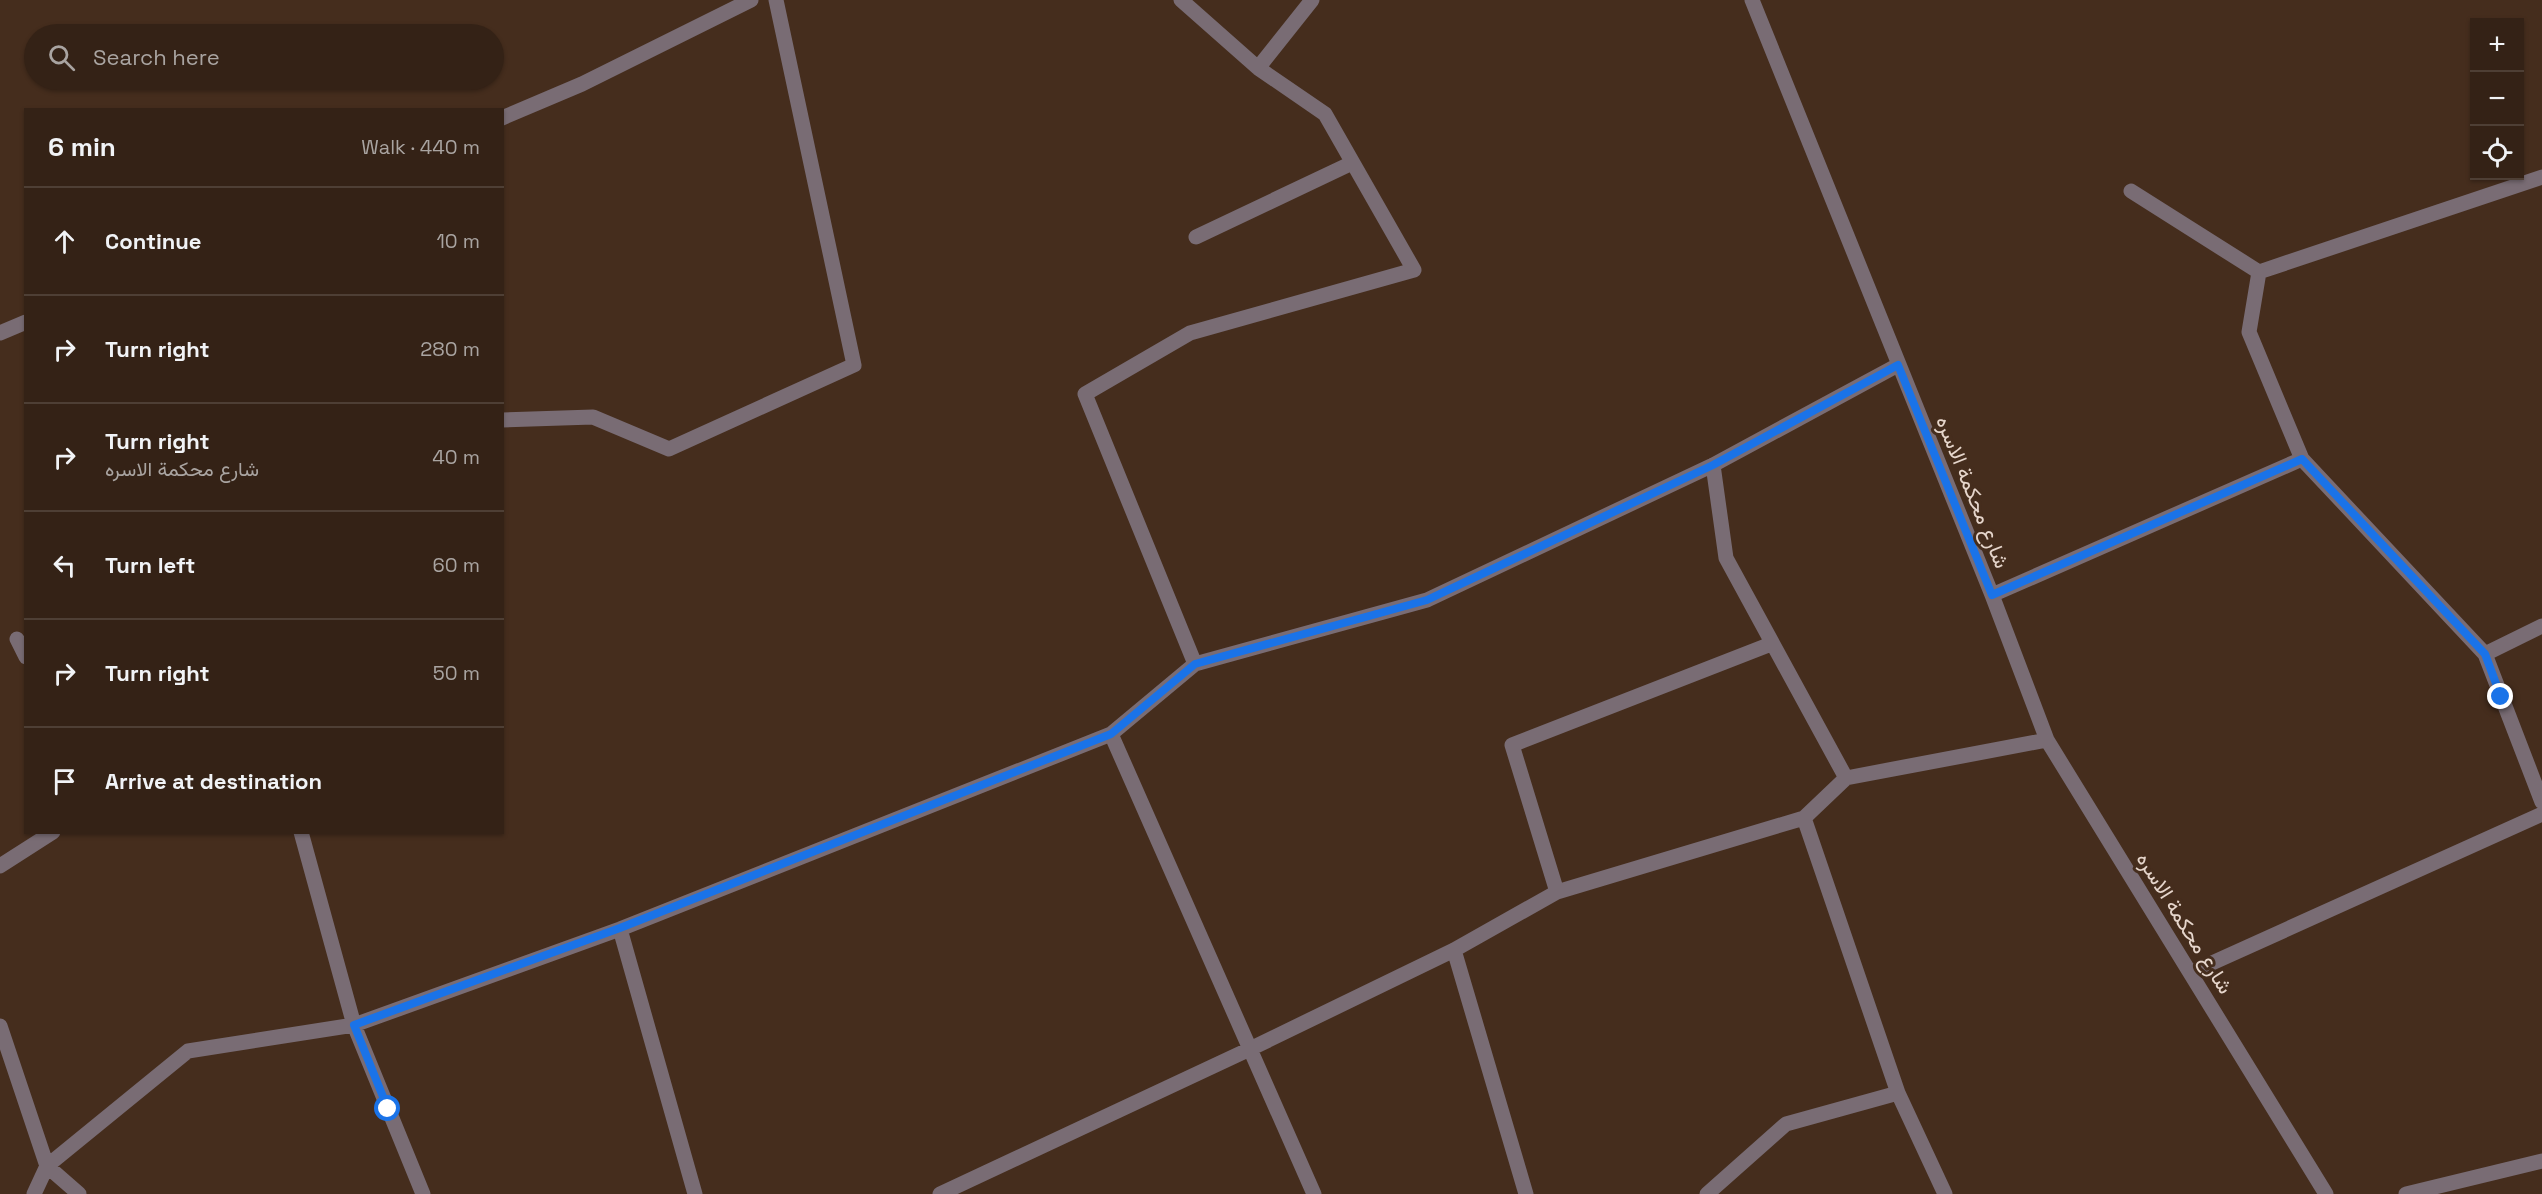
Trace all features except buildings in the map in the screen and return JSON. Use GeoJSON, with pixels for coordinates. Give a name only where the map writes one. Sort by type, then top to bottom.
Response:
{"type":"FeatureCollection","features":[{"type":"Feature","properties":{"kind":"street"},"geometry":{"type":"LineString","coordinates":[[504,116],[582,84],[751,0]]}},
{"type":"Feature","properties":{"kind":"street"},"geometry":{"type":"LineString","coordinates":[[504,420],[592,417],[669,449],[854,365],[776,0]]}},
{"type":"Feature","properties":{"kind":"street"},"geometry":{"type":"LineString","coordinates":[[1181,0],[1258,69],[1325,114],[1414,270],[1190,333],[1085,394],[1195,664]]}},
{"type":"Feature","properties":{"kind":"street"},"geometry":{"type":"LineString","coordinates":[[1258,69],[1312,0]]}},
{"type":"Feature","properties":{"kind":"street","name":"شارع محكمة الاسره"},"geometry":{"type":"LineString","coordinates":[[1752,0],[1992,595],[2047,740],[2192,972],[2326,1194]]}},
{"type":"Feature","properties":{"kind":"street"},"geometry":{"type":"LineString","coordinates":[[1196,237],[1352,163]]}},
{"type":"Feature","properties":{"kind":"street"},"geometry":{"type":"LineString","coordinates":[[2259,272],[2542,177]]}},
{"type":"Feature","properties":{"kind":"street"},"geometry":{"type":"LineString","coordinates":[[2131,191],[2259,272]]}},
{"type":"Feature","properties":{"kind":"street"},"geometry":{"type":"LineString","coordinates":[[2259,272],[2248,332],[2302,459],[2485,654],[2542,802]]}},
{"type":"Feature","properties":{"kind":"street"},"geometry":{"type":"LineString","coordinates":[[0,333],[24,323]]}},
{"type":"Feature","properties":{"kind":"street"},"geometry":{"type":"LineString","coordinates":[[34,1194],[47,1166],[189,1051],[354,1025],[620,928],[1111,734],[1195,664],[1427,600],[1713,465],[1898,365]]}},
{"type":"Feature","properties":{"kind":"street"},"geometry":{"type":"LineString","coordinates":[[1992,595],[2302,459]]}},
{"type":"Feature","properties":{"kind":"street"},"geometry":{"type":"LineString","coordinates":[[1713,465],[1726,558],[1846,778]]}},
{"type":"Feature","properties":{"kind":"street"},"geometry":{"type":"LineString","coordinates":[[2485,654],[2542,626]]}},
{"type":"Feature","properties":{"kind":"street"},"geometry":{"type":"LineString","coordinates":[[17,639],[24,653]]}},
{"type":"Feature","properties":{"kind":"street"},"geometry":{"type":"LineString","coordinates":[[1557,892],[1512,745],[1772,644]]}},
{"type":"Feature","properties":{"kind":"street"},"geometry":{"type":"LineString","coordinates":[[1111,734],[1252,1048],[1314,1194]]}},
{"type":"Feature","properties":{"kind":"street"},"geometry":{"type":"LineString","coordinates":[[940,1194],[1252,1048],[1454,950],[1557,892],[1804,818],[1846,778],[2047,740]]}},
{"type":"Feature","properties":{"kind":"street"},"geometry":{"type":"LineString","coordinates":[[2192,972],[2542,813]]}},
{"type":"Feature","properties":{"kind":"street"},"geometry":{"type":"LineString","coordinates":[[1804,818],[1898,1093],[1945,1194]]}},
{"type":"Feature","properties":{"kind":"street"},"geometry":{"type":"LineString","coordinates":[[0,866],[50,834]]}},
{"type":"Feature","properties":{"kind":"street"},"geometry":{"type":"LineString","coordinates":[[303,834],[354,1025],[423,1194]]}},
{"type":"Feature","properties":{"kind":"street"},"geometry":{"type":"LineString","coordinates":[[620,928],[695,1194]]}},
{"type":"Feature","properties":{"kind":"street"},"geometry":{"type":"LineString","coordinates":[[1454,950],[1526,1194]]}},
{"type":"Feature","properties":{"kind":"street"},"geometry":{"type":"LineString","coordinates":[[0,1026],[47,1166],[79,1194]]}},
{"type":"Feature","properties":{"kind":"street"},"geometry":{"type":"LineString","coordinates":[[1707,1194],[1786,1124],[1898,1093]]}},
{"type":"Feature","properties":{"kind":"street"},"geometry":{"type":"LineString","coordinates":[[2406,1194],[2542,1161]]}},
{"type":"Feature","properties":{"kind":"route"},"geometry":{"type":"LineString","coordinates":[[388,1109],[354,1025],[730,886],[1111,734],[1195,664],[1427,600],[1713,465],[1898,365],[1992,595],[2302,459],[2485,654],[2501,697]]}}]}
